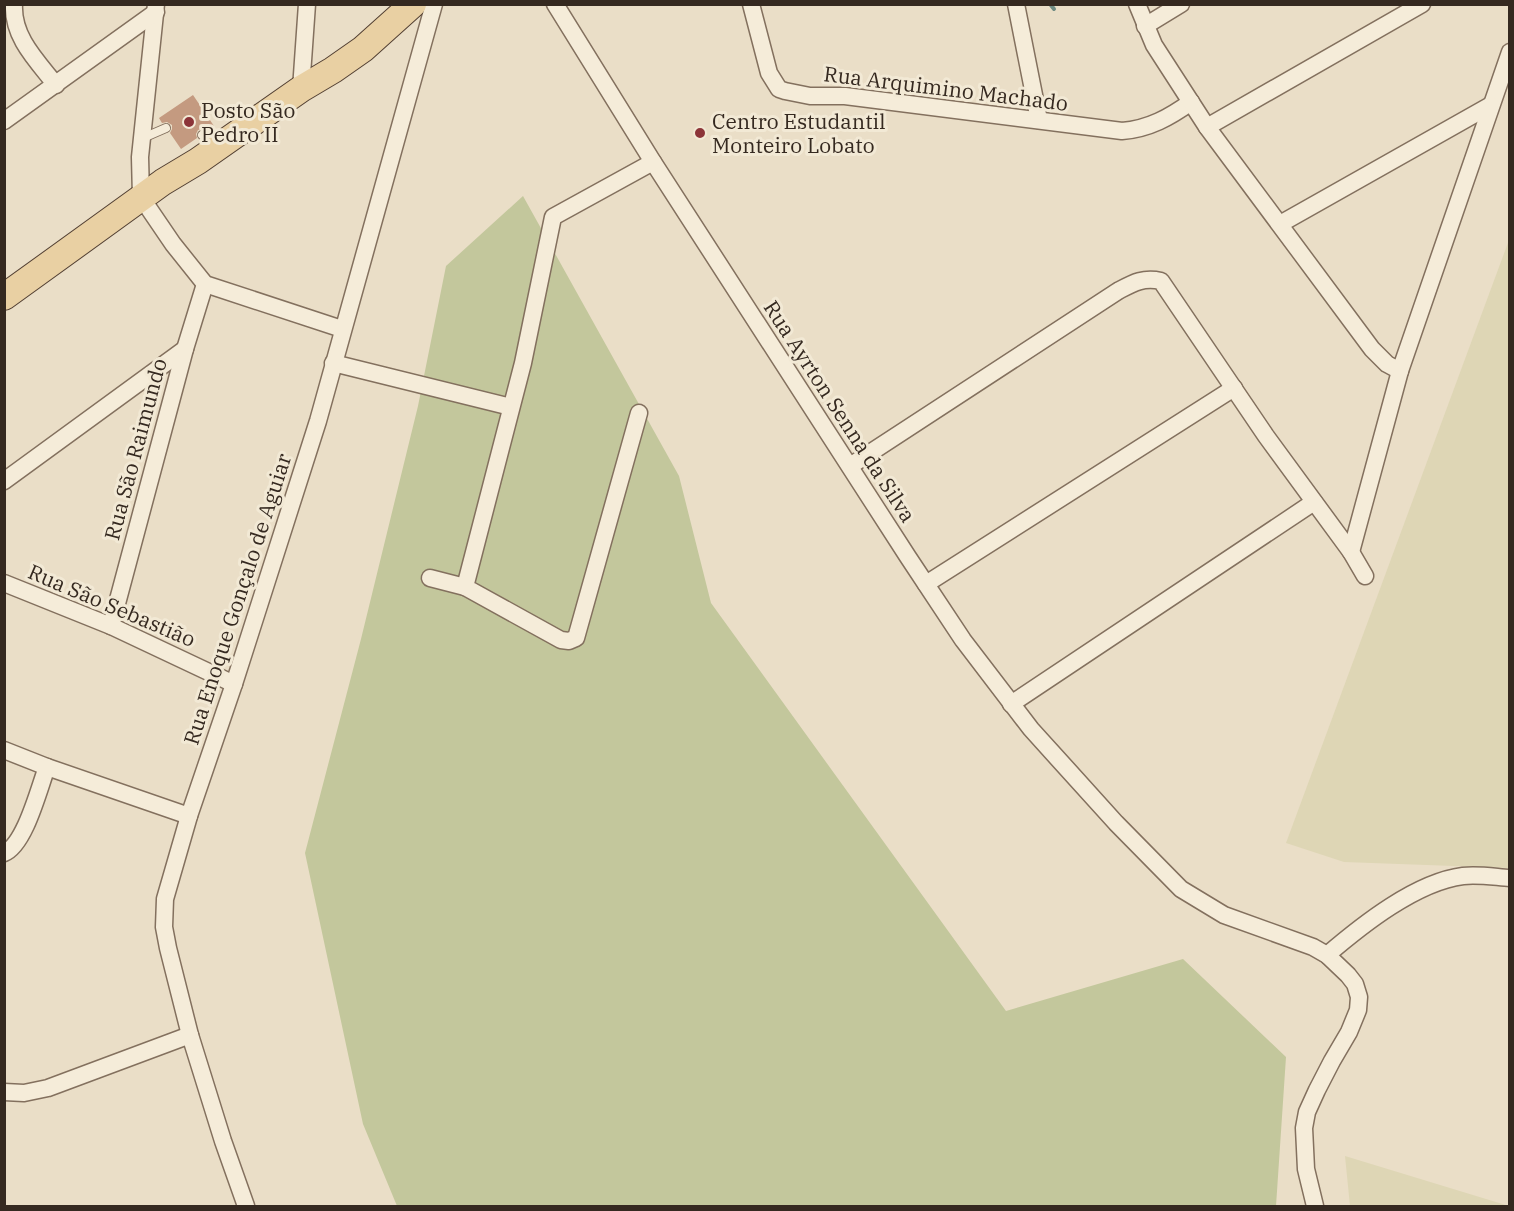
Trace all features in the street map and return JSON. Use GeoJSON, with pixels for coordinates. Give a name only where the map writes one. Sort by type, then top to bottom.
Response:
{"type":"FeatureCollection","features":[{"type":"Feature","properties":{"kind":"main road"},"geometry":{"type":"LineString","coordinates":[[4,297],[141,197],[209,141],[333,70],[363,49],[413,4]]}},
{"type":"Feature","properties":{"kind":"street"},"geometry":{"type":"LineString","coordinates":[[14,4],[15,21],[25,45],[56,86]]}},
{"type":"Feature","properties":{"kind":"street"},"geometry":{"type":"LineString","coordinates":[[301,89],[307,4]]}},
{"type":"Feature","properties":{"kind":"street","name":"Rua Enoque Gonçalo de Aguiar"},"geometry":{"type":"LineString","coordinates":[[246,1206],[190,1035],[164,927],[165,899],[189,816],[308,453],[434,4]]}},
{"type":"Feature","properties":{"kind":"street","name":"Rua Ayrton Senna da Silva"},"geometry":{"type":"LineString","coordinates":[[555,4],[653,162],[926,584],[963,640],[1031,729],[1167,877],[1193,898],[1224,915],[1305,944],[1327,955],[1355,984],[1359,997],[1358,1010],[1349,1032],[1317,1090],[1307,1112],[1304,1128],[1306,1169],[1315,1206]]}},
{"type":"Feature","properties":{"kind":"street","name":"Rua Arquimino Machado"},"geometry":{"type":"LineString","coordinates":[[751,4],[769,73],[779,89],[785,91],[810,96],[856,98],[1122,132],[1153,125],[1173,115],[1191,102]]}},
{"type":"Feature","properties":{"kind":"street"},"geometry":{"type":"LineString","coordinates":[[1016,4],[1039,120]]}},
{"type":"Feature","properties":{"kind":"street"},"geometry":{"type":"LineString","coordinates":[[1137,4],[1154,45],[1207,127],[1372,349],[1387,364],[1400,371]]}},
{"type":"Feature","properties":{"kind":"street"},"geometry":{"type":"LineString","coordinates":[[1145,26],[1181,4]]}},
{"type":"Feature","properties":{"kind":"street"},"geometry":{"type":"LineString","coordinates":[[1207,127],[1422,4]]}},
{"type":"Feature","properties":{"kind":"street"},"geometry":{"type":"LineString","coordinates":[[4,122],[56,86],[156,8]]}},
{"type":"Feature","properties":{"kind":"street"},"geometry":{"type":"LineString","coordinates":[[156,8],[142,138],[141,197],[205,284],[342,329]]}},
{"type":"Feature","properties":{"kind":"street"},"geometry":{"type":"LineString","coordinates":[[1351,552],[1400,371],[1509,52]]}},
{"type":"Feature","properties":{"kind":"street"},"geometry":{"type":"LineString","coordinates":[[1280,224],[1491,105]]}},
{"type":"Feature","properties":{"kind":"street"},"geometry":{"type":"LineString","coordinates":[[465,587],[523,363],[553,217],[653,162]]}},
{"type":"Feature","properties":{"kind":"street"},"geometry":{"type":"LineString","coordinates":[[850,466],[1118,291],[1148,278],[1161,281],[1266,436],[1351,552],[1365,576]]}},
{"type":"Feature","properties":{"kind":"street","name":"Rua São Raimundo"},"geometry":{"type":"LineString","coordinates":[[111,626],[185,349],[205,284]]}},
{"type":"Feature","properties":{"kind":"street"},"geometry":{"type":"LineString","coordinates":[[4,482],[185,349]]}},
{"type":"Feature","properties":{"kind":"street"},"geometry":{"type":"LineString","coordinates":[[333,363],[511,407]]}},
{"type":"Feature","properties":{"kind":"street"},"geometry":{"type":"LineString","coordinates":[[926,584],[1234,388]]}},
{"type":"Feature","properties":{"kind":"street"},"geometry":{"type":"LineString","coordinates":[[430,578],[465,587],[561,640],[569,641],[576,638],[639,413]]}},
{"type":"Feature","properties":{"kind":"street"},"geometry":{"type":"LineString","coordinates":[[1011,704],[1314,502]]}},
{"type":"Feature","properties":{"kind":"street","name":"Rua São Sebastião"},"geometry":{"type":"LineString","coordinates":[[4,584],[111,626],[234,684]]}},
{"type":"Feature","properties":{"kind":"street"},"geometry":{"type":"LineString","coordinates":[[4,750],[189,816]]}},
{"type":"Feature","properties":{"kind":"street"},"geometry":{"type":"LineString","coordinates":[[4,854],[9,852],[18,841],[47,767]]}},
{"type":"Feature","properties":{"kind":"street"},"geometry":{"type":"LineString","coordinates":[[1327,955],[1368,920],[1436,883],[1463,876],[1509,878]]}},
{"type":"Feature","properties":{"kind":"street"},"geometry":{"type":"LineString","coordinates":[[4,1092],[24,1093],[48,1088],[190,1035]]}},
{"type":"Feature","properties":{"kind":"lane"},"geometry":{"type":"LineString","coordinates":[[142,138],[166,128]]}},
{"type":"Feature","properties":{"kind":"shaded area"},"geometry":{"type":"Polygon","coordinates":[[[1509,240],[1509,868],[1344,862],[1286,843],[1509,240]]]}},
{"type":"Feature","properties":{"kind":"shaded area"},"geometry":{"type":"Polygon","coordinates":[[[1345,1156],[1509,1206],[1350,1206],[1345,1156]]]}},
{"type":"Feature","properties":{"kind":"green space"},"geometry":{"type":"Polygon","coordinates":[[[523,196],[679,476],[711,603],[1006,1011],[1183,959],[1286,1057],[1276,1206],[397,1206],[363,1124],[305,853],[361,639],[418,406],[446,266],[523,196]]]}},
{"type":"Feature","properties":{"kind":"building"},"geometry":{"type":"Polygon","coordinates":[[[193,95],[214,126],[207,131],[198,130],[197,138],[181,149],[170,133],[172,125],[167,122],[162,123],[159,118],[193,95]]]}},
{"type":"Feature","properties":{"kind":"waterway"},"geometry":{"type":"LineString","coordinates":[[1050,4],[1054,9]]}},
{"type":"Feature","properties":{"kind":"place","name":"Posto São Pedro II"},"geometry":{"type":"Point","coordinates":[189,122]}},
{"type":"Feature","properties":{"kind":"place","name":"Centro Estudantil Monteiro Lobato"},"geometry":{"type":"Point","coordinates":[700,133]}}]}
